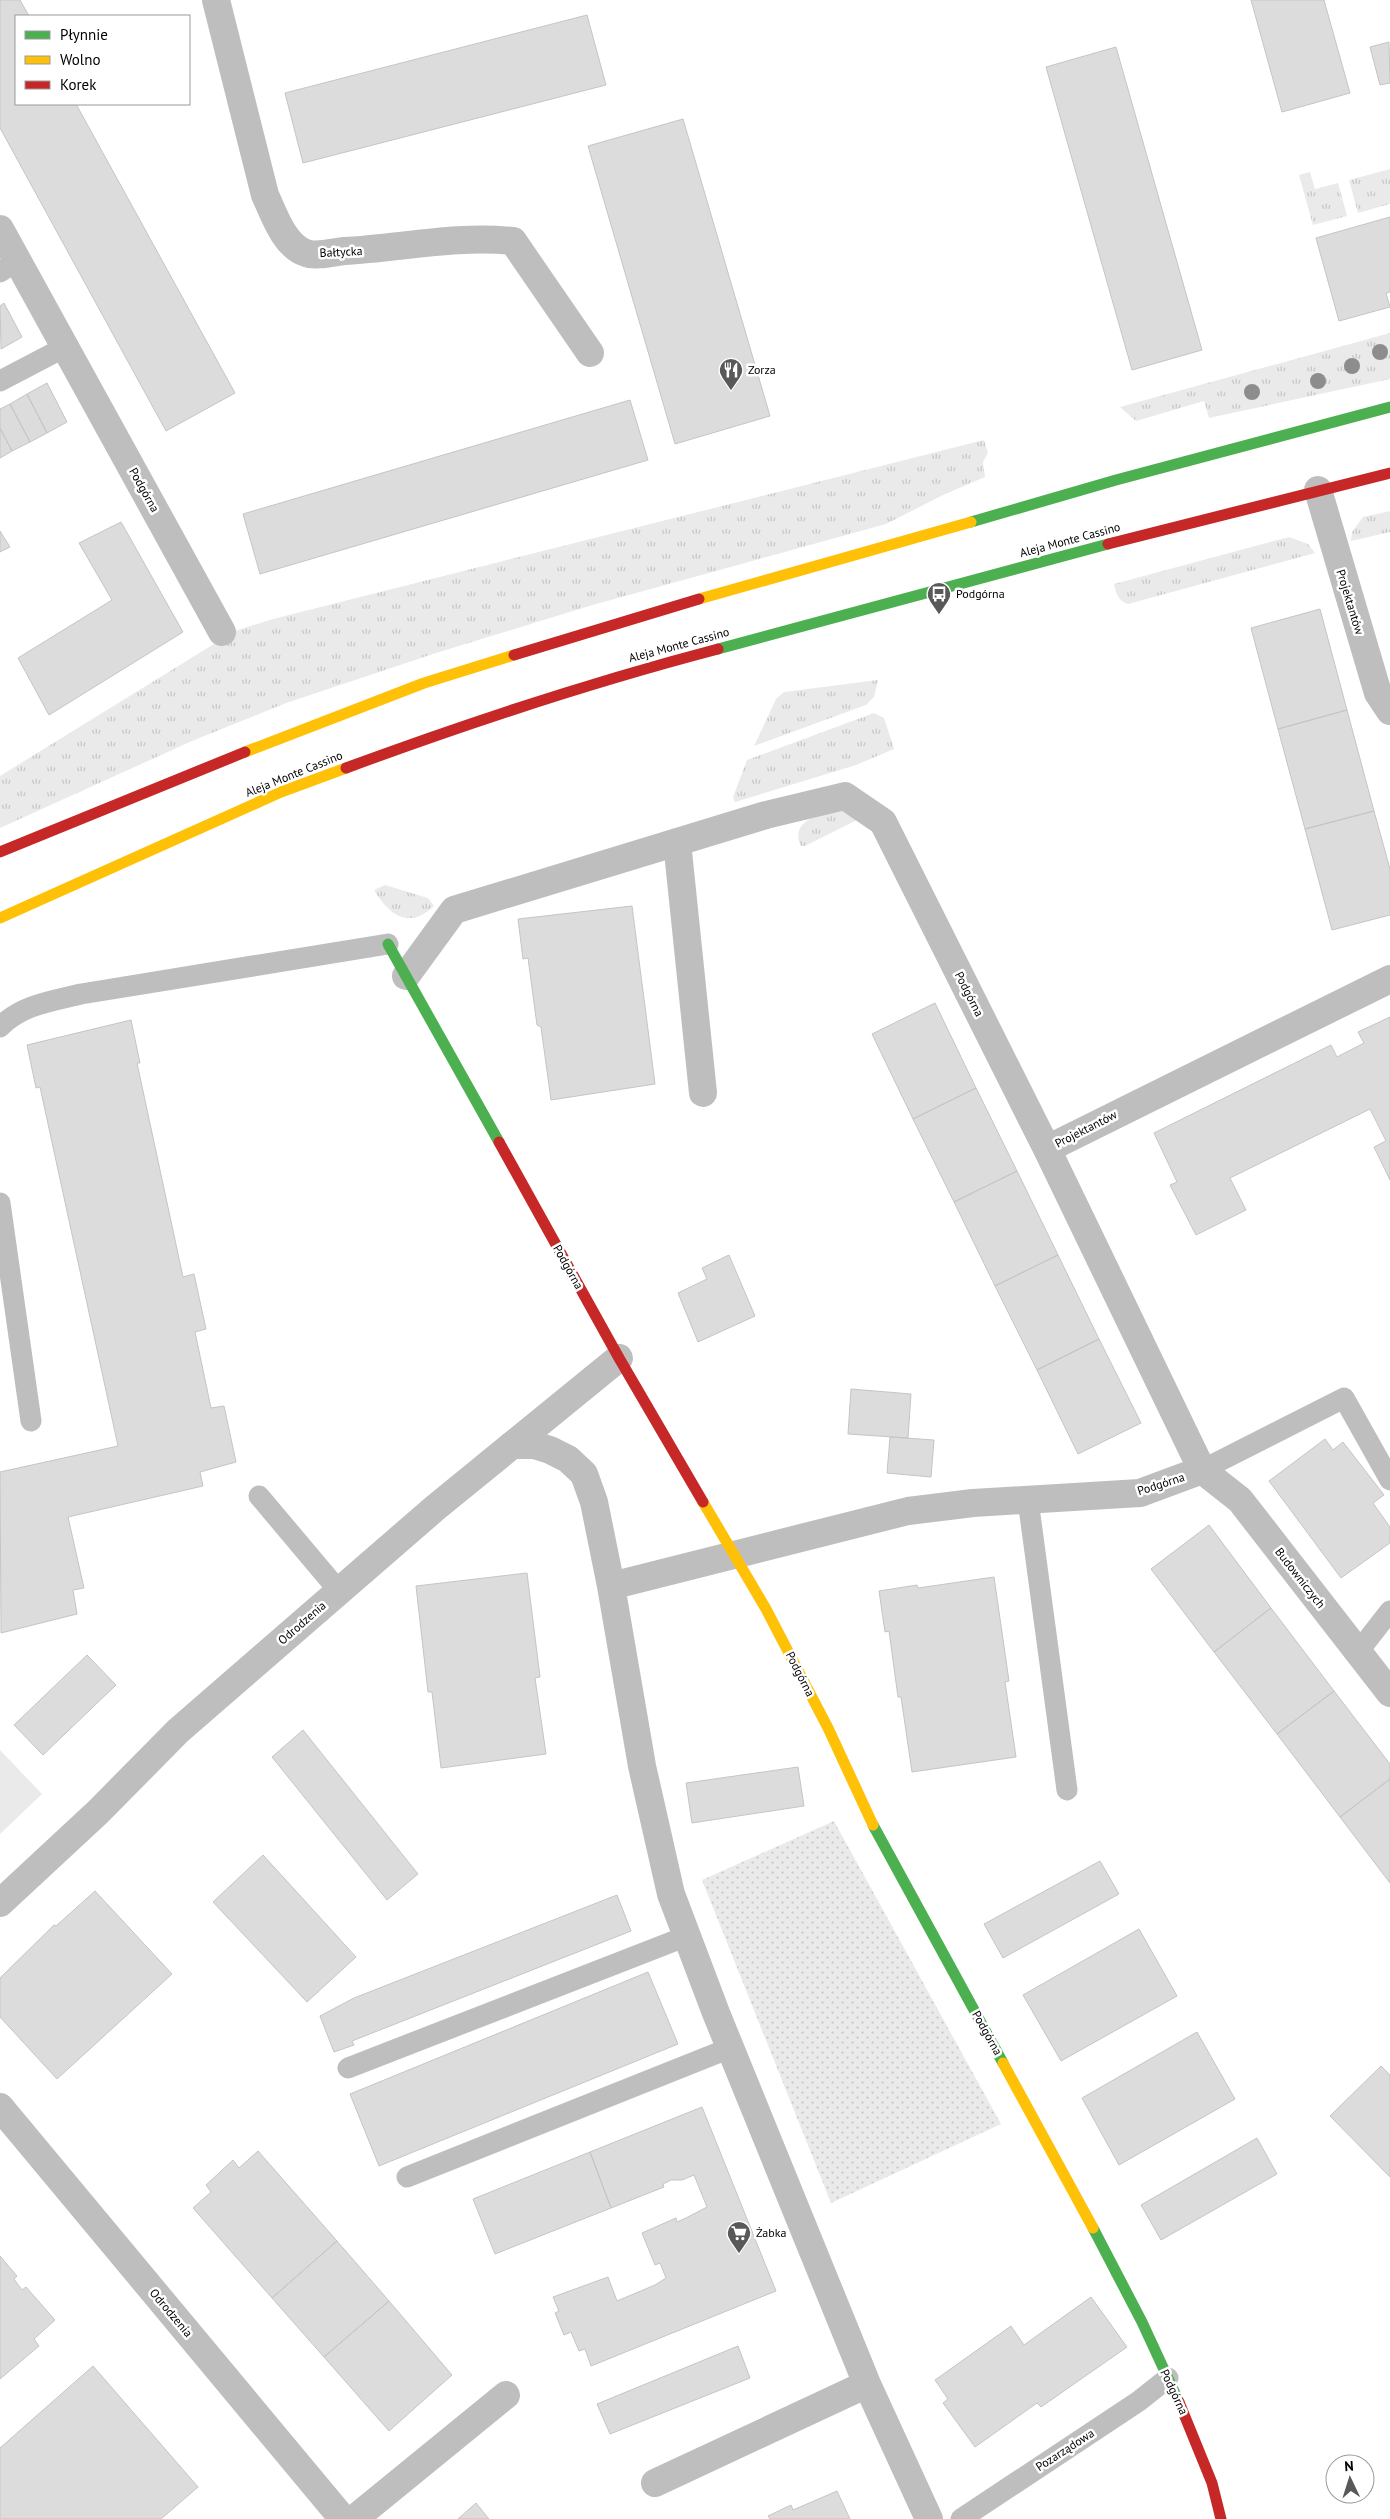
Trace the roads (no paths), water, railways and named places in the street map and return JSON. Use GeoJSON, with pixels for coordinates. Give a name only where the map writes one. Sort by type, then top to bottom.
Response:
{"type":"FeatureCollection","features":[{"type":"Feature","properties":{"kind":"street","name":"Bałtycka"},"geometry":{"type":"LineString","coordinates":[[216,0],[265,195],[278,223],[291,243],[307,254],[376,250],[483,238],[513,241],[590,353]]}},
{"type":"Feature","properties":{"kind":"street","name":"Podgórna"},"geometry":{"type":"LineString","coordinates":[[0,229],[9,267],[65,347],[222,632]]}},
{"type":"Feature","properties":{"kind":"street"},"geometry":{"type":"LineString","coordinates":[[0,852],[259,746],[424,683],[610,624],[1116,480],[1390,407]]}},
{"type":"Feature","properties":{"kind":"street","name":"Aleja Monte Cassino"},"geometry":{"type":"LineString","coordinates":[[0,918],[281,792],[441,733],[635,671],[1318,490],[1390,473]]}},
{"type":"Feature","properties":{"kind":"street","name":"Projektantów"},"geometry":{"type":"LineString","coordinates":[[1318,490],[1378,693],[1390,711]]}},
{"type":"Feature","properties":{"kind":"street","name":"Podgórna"},"geometry":{"type":"LineString","coordinates":[[406,976],[454,910],[766,816],[845,796],[883,822],[1047,1149]]}},
{"type":"Feature","properties":{"kind":"street"},"geometry":{"type":"LineString","coordinates":[[677,842],[703,1093]]}},
{"type":"Feature","properties":{"kind":"street","name":"Podgórna"},"geometry":{"type":"LineString","coordinates":[[388,944],[619,1358],[766,1609],[828,1728],[860,1800],[1083,2207],[1142,2322],[1190,2426],[1212,2483],[1221,2519]]}},
{"type":"Feature","properties":{"kind":"street","name":"Projektantów"},"geometry":{"type":"LineString","coordinates":[[1202,1470],[1047,1149],[1390,978]]}},
{"type":"Feature","properties":{"kind":"street","name":"Odrodzenia"},"geometry":{"type":"LineString","coordinates":[[0,1903],[98,1812],[178,1731],[512,1444],[619,1358]]}},
{"type":"Feature","properties":{"kind":"street"},"geometry":{"type":"LineString","coordinates":[[512,1444],[534,1445],[550,1450],[568,1459],[584,1474],[594,1502],[653,1820],[671,1894],[730,2048],[867,2384],[929,2519]]}},
{"type":"Feature","properties":{"kind":"street","name":"Podgórna"},"geometry":{"type":"LineString","coordinates":[[611,1586],[735,1555],[773,1543],[908,1511],[973,1503],[1140,1493],[1202,1470]]}},
{"type":"Feature","properties":{"kind":"street","name":"Budowniczych"},"geometry":{"type":"LineString","coordinates":[[1202,1470],[1240,1500],[1390,1693]]}},
{"type":"Feature","properties":{"kind":"street","name":"Odrodzenia"},"geometry":{"type":"LineString","coordinates":[[0,2107],[342,2519]]}},
{"type":"Feature","properties":{"kind":"street"},"geometry":{"type":"LineString","coordinates":[[655,2483],[867,2384]]}},
{"type":"Feature","properties":{"kind":"street"},"geometry":{"type":"LineString","coordinates":[[354,2519],[506,2395]]}},
{"type":"Feature","properties":{"kind":"lane"},"geometry":{"type":"LineString","coordinates":[[0,381],[65,347]]}},
{"type":"Feature","properties":{"kind":"lane"},"geometry":{"type":"LineString","coordinates":[[0,1027],[9,1017],[31,1006],[81,994],[388,944]]}},
{"type":"Feature","properties":{"kind":"lane"},"geometry":{"type":"LineString","coordinates":[[0,1203],[32,1421]]}},
{"type":"Feature","properties":{"kind":"lane"},"geometry":{"type":"LineString","coordinates":[[1202,1470],[1344,1398],[1390,1480]]}},
{"type":"Feature","properties":{"kind":"lane"},"geometry":{"type":"LineString","coordinates":[[259,1496],[339,1591]]}},
{"type":"Feature","properties":{"kind":"lane"},"geometry":{"type":"LineString","coordinates":[[1028,1500],[1067,1790]]}},
{"type":"Feature","properties":{"kind":"lane"},"geometry":{"type":"LineString","coordinates":[[1358,1652],[1390,1611]]}},
{"type":"Feature","properties":{"kind":"lane"},"geometry":{"type":"LineString","coordinates":[[348,2068],[687,1936]]}},
{"type":"Feature","properties":{"kind":"lane"},"geometry":{"type":"LineString","coordinates":[[407,2177],[730,2048]]}},
{"type":"Feature","properties":{"kind":"lane","name":"Pozarządowa"},"geometry":{"type":"LineString","coordinates":[[961,2519],[1139,2401],[1168,2378]]}},
{"type":"Feature","properties":{"kind":"place","name":"Zorza"},"geometry":{"type":"Point","coordinates":[731,391]}},
{"type":"Feature","properties":{"kind":"place","name":"Podgórna"},"geometry":{"type":"Point","coordinates":[939,615]}},
{"type":"Feature","properties":{"kind":"place","name":"Żabka"},"geometry":{"type":"Point","coordinates":[739,2254]}}]}
